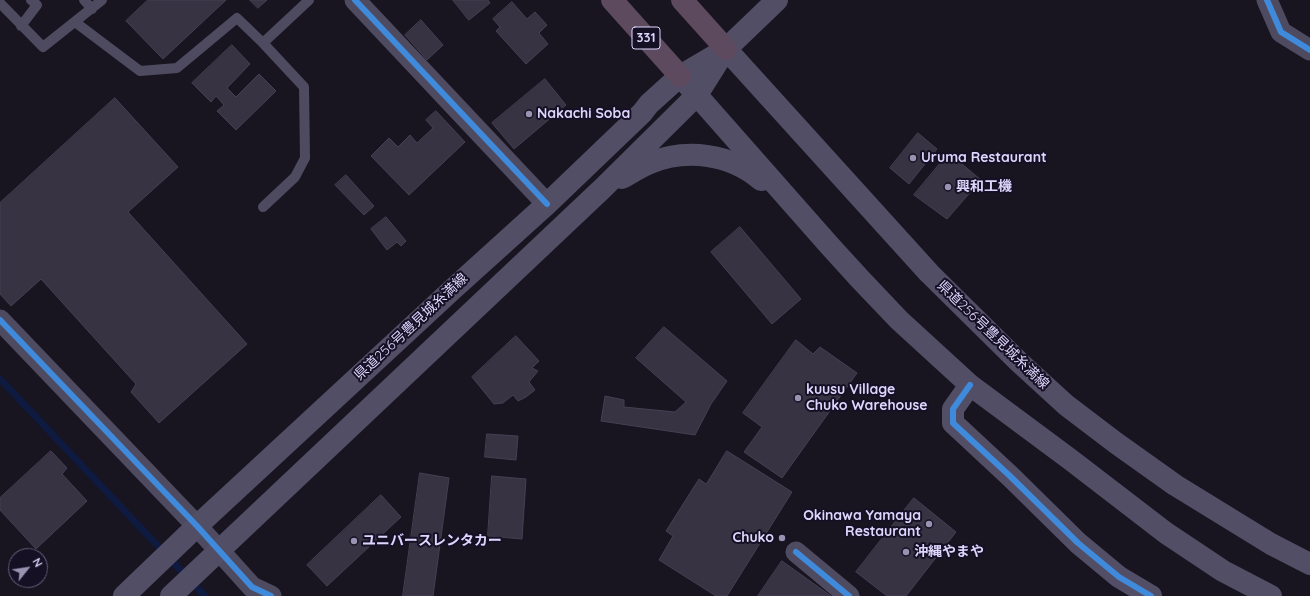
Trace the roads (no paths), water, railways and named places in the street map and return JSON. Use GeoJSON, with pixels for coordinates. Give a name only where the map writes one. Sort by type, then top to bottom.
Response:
{"type":"FeatureCollection","features":[{"type":"Feature","properties":{"kind":"highway","name":"331"},"geometry":{"type":"LineString","coordinates":[[612,0],[680,76]]}},
{"type":"Feature","properties":{"kind":"highway"},"geometry":{"type":"LineString","coordinates":[[682,0],[726,49]]}},
{"type":"Feature","properties":{"kind":"main road"},"geometry":{"type":"LineString","coordinates":[[176,592],[604,188],[697,95],[726,49],[777,0]]}},
{"type":"Feature","properties":{"kind":"main road","name":"県道256号豊見城糸満線"},"geometry":{"type":"LineString","coordinates":[[124,596],[192,530],[546,204],[642,113],[649,104],[680,76],[726,49],[929,272],[1019,362],[1066,405],[1175,485],[1271,544],[1310,564]]}},
{"type":"Feature","properties":{"kind":"main road"},"geometry":{"type":"LineString","coordinates":[[680,76],[803,216],[899,320],[970,385],[1166,533],[1224,571],[1271,596]]}},
{"type":"Feature","properties":{"kind":"main road"},"geometry":{"type":"LineString","coordinates":[[604,188],[656,161],[674,156],[706,156],[731,161],[752,172],[803,216]]}},
{"type":"Feature","properties":{"kind":"main road"},"geometry":{"type":"LineString","coordinates":[[970,385],[953,409],[953,423],[1011,477],[1078,543],[1119,577],[1151,596]]}},
{"type":"Feature","properties":{"kind":"street"},"geometry":{"type":"LineString","coordinates":[[355,0],[546,204]]}},
{"type":"Feature","properties":{"kind":"street"},"geometry":{"type":"LineString","coordinates":[[1267,0],[1281,32],[1310,50]]}},
{"type":"Feature","properties":{"kind":"street"},"geometry":{"type":"LineString","coordinates":[[0,320],[215,554],[252,587],[271,596]]}},
{"type":"Feature","properties":{"kind":"street"},"geometry":{"type":"LineString","coordinates":[[796,552],[849,596]]}},
{"type":"Feature","properties":{"kind":"lane"},"geometry":{"type":"LineString","coordinates":[[21,26],[37,5],[31,0]]}},
{"type":"Feature","properties":{"kind":"lane"},"geometry":{"type":"LineString","coordinates":[[84,0],[92,9]]}},
{"type":"Feature","properties":{"kind":"lane"},"geometry":{"type":"LineString","coordinates":[[0,3],[42,47],[102,0]]}},
{"type":"Feature","properties":{"kind":"lane"},"geometry":{"type":"LineString","coordinates":[[263,43],[309,0]]}},
{"type":"Feature","properties":{"kind":"lane"},"geometry":{"type":"LineString","coordinates":[[74,22],[140,71],[177,68],[237,18],[263,43],[304,87],[306,158],[294,177],[263,207]]}},
{"type":"Feature","properties":{"kind":"waterway"},"geometry":{"type":"LineString","coordinates":[[0,379],[205,596]]}},
{"type":"Feature","properties":{"kind":"place","name":"Nakachi Soba"},"geometry":{"type":"Point","coordinates":[529,114]}},
{"type":"Feature","properties":{"kind":"place","name":"Uruma Restaurant"},"geometry":{"type":"Point","coordinates":[913,158]}},
{"type":"Feature","properties":{"kind":"place","name":"興和工機"},"geometry":{"type":"Point","coordinates":[948,187]}},
{"type":"Feature","properties":{"kind":"place","name":"kuusu Village Chuko Warehouse"},"geometry":{"type":"Point","coordinates":[798,398]}},
{"type":"Feature","properties":{"kind":"place","name":"Okinawa Yamaya Restaurant"},"geometry":{"type":"Point","coordinates":[929,524]}},
{"type":"Feature","properties":{"kind":"place","name":"Chuko"},"geometry":{"type":"Point","coordinates":[782,538]}},
{"type":"Feature","properties":{"kind":"place","name":"ユニバースレンタカー"},"geometry":{"type":"Point","coordinates":[354,541]}},
{"type":"Feature","properties":{"kind":"place","name":"沖縄やまや"},"geometry":{"type":"Point","coordinates":[906,552]}}]}
